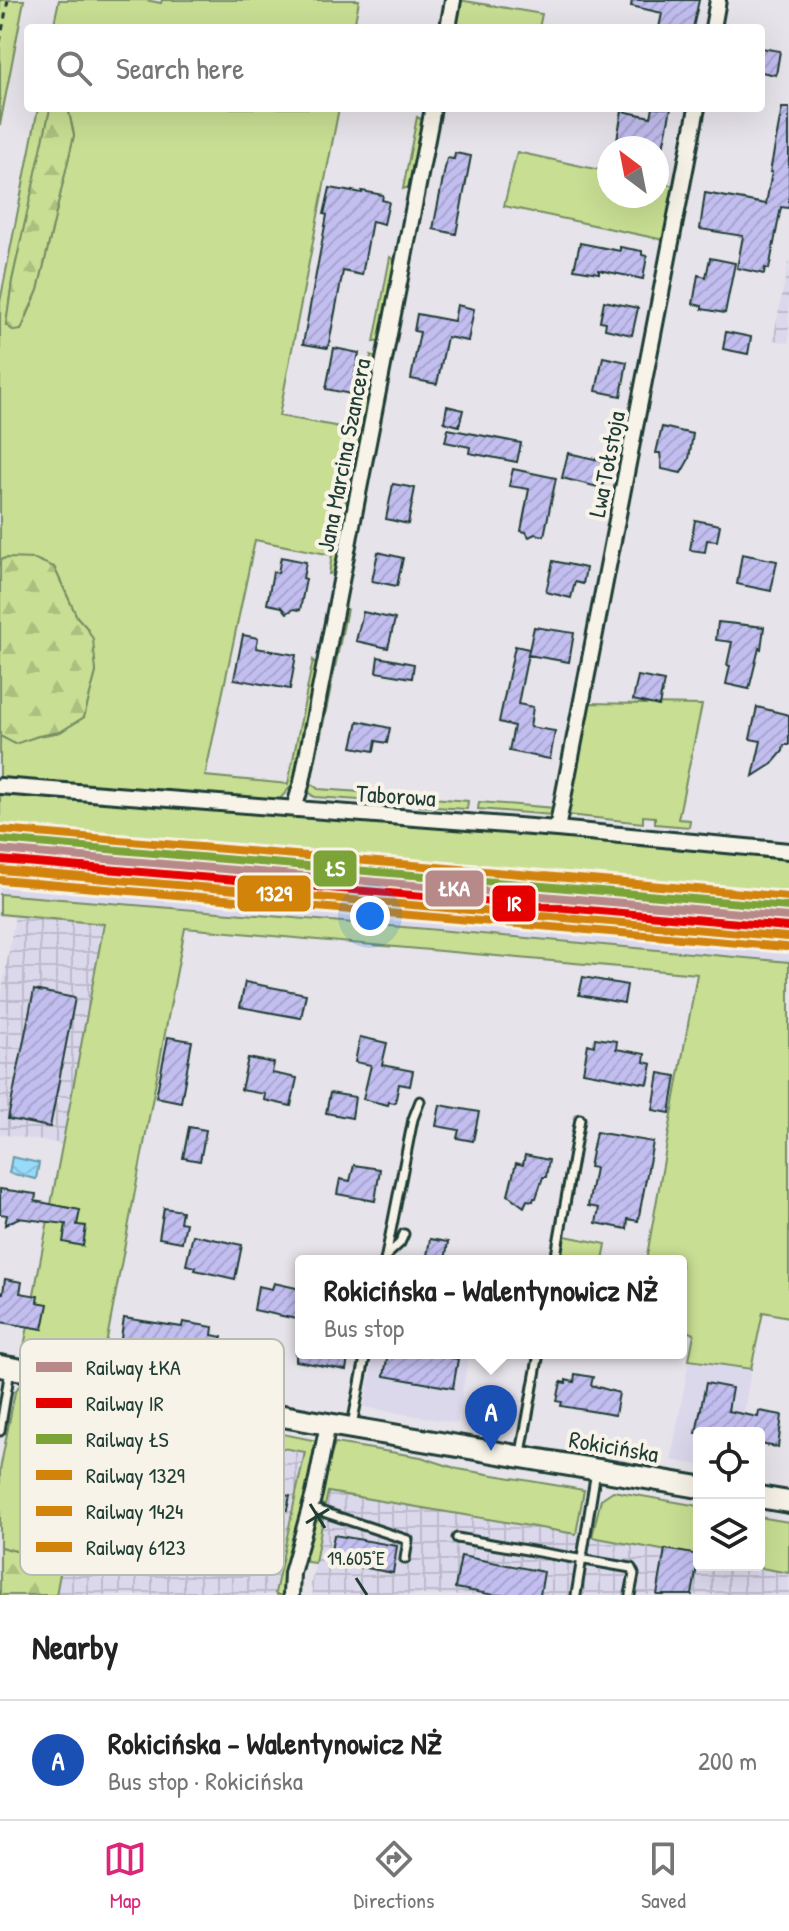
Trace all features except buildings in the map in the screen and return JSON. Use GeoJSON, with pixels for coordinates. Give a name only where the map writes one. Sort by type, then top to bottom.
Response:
{"type":"FeatureCollection","features":[{"type":"Feature","properties":{"kind":"main road","name":"Rokicińska"},"geometry":{"type":"LineString","coordinates":[[284,1416],[693,1486]]}},
{"type":"Feature","properties":{"kind":"main road"},"geometry":{"type":"LineString","coordinates":[[765,1498],[789,1502]]}},
{"type":"Feature","properties":{"kind":"street"},"geometry":{"type":"LineString","coordinates":[[449,24],[453,0]]}},
{"type":"Feature","properties":{"kind":"street"},"geometry":{"type":"LineString","coordinates":[[714,24],[718,0]]}},
{"type":"Feature","properties":{"kind":"street","name":"Jana Marcina Szancera"},"geometry":{"type":"LineString","coordinates":[[294,809],[302,782],[432,112]]}},
{"type":"Feature","properties":{"kind":"street","name":"Lwa Tołstoja"},"geometry":{"type":"LineString","coordinates":[[557,829],[696,112]]}},
{"type":"Feature","properties":{"kind":"street","name":"Taborowa"},"geometry":{"type":"LineString","coordinates":[[0,786],[557,829],[789,851]]}},
{"type":"Feature","properties":{"kind":"street"},"geometry":{"type":"LineString","coordinates":[[291,1595],[292,1573],[328,1424]]}},
{"type":"Feature","properties":{"kind":"lane"},"geometry":{"type":"LineString","coordinates":[[386,1255],[413,1119],[420,1101]]}},
{"type":"Feature","properties":{"kind":"lane"},"geometry":{"type":"LineString","coordinates":[[556,1255],[580,1119]]}},
{"type":"Feature","properties":{"kind":"lane"},"geometry":{"type":"LineString","coordinates":[[389,1255],[404,1234]]}},
{"type":"Feature","properties":{"kind":"lane"},"geometry":{"type":"LineString","coordinates":[[352,1428],[365,1359]]}},
{"type":"Feature","properties":{"kind":"lane"},"geometry":{"type":"LineString","coordinates":[[521,1455],[538,1359]]}},
{"type":"Feature","properties":{"kind":"lane"},"geometry":{"type":"LineString","coordinates":[[0,1431],[5,1367]]}},
{"type":"Feature","properties":{"kind":"lane"},"geometry":{"type":"LineString","coordinates":[[576,1595],[596,1469]]}},
{"type":"Feature","properties":{"kind":"lane"},"geometry":{"type":"LineString","coordinates":[[310,1508],[408,1540],[405,1559]]}},
{"type":"Feature","properties":{"kind":"lane"},"geometry":{"type":"LineString","coordinates":[[457,1538],[631,1568],[634,1574],[630,1595]]}},
{"type":"Feature","properties":{"kind":"path"},"geometry":{"type":"LineString","coordinates":[[0,42],[8,0]]}},
{"type":"Feature","properties":{"kind":"shaded area"},"geometry":{"type":"Polygon","coordinates":[[[789,259],[789,343],[773,340],[789,259]]]}},
{"type":"Feature","properties":{"kind":"shaded area"},"geometry":{"type":"Polygon","coordinates":[[[0,829],[789,893],[789,962],[0,894],[0,829]]]}},
{"type":"Feature","properties":{"kind":"shaded area"},"geometry":{"type":"Polygon","coordinates":[[[15,915],[104,923],[62,1144],[0,1134],[0,1003],[15,915]]]}},
{"type":"Feature","properties":{"kind":"shaded area"},"geometry":{"type":"Polygon","coordinates":[[[373,1359],[468,1359],[457,1423],[364,1407],[373,1359]]]}},
{"type":"Feature","properties":{"kind":"shaded area"},"geometry":{"type":"Polygon","coordinates":[[[689,1360],[751,1369],[742,1427],[693,1427],[693,1464],[671,1460],[689,1360]]]}},
{"type":"Feature","properties":{"kind":"shaded area"},"geometry":{"type":"Polygon","coordinates":[[[284,1448],[305,1452],[284,1556],[284,1448]]]}},
{"type":"Feature","properties":{"kind":"shaded area"},"geometry":{"type":"Polygon","coordinates":[[[328,1492],[693,1556],[693,1571],[765,1569],[789,1573],[789,1595],[313,1595],[311,1585],[328,1492]]]}},
{"type":"Feature","properties":{"kind":"shaded area"},"geometry":{"type":"Polygon","coordinates":[[[60,1575],[280,1575],[276,1595],[56,1595],[60,1575]]]}},
{"type":"Feature","properties":{"kind":"green space"},"geometry":{"type":"Polygon","coordinates":[[[0,0],[24,0],[0,125],[0,0]]]}},
{"type":"Feature","properties":{"kind":"green space"},"geometry":{"type":"Polygon","coordinates":[[[59,0],[146,0],[161,3],[162,0],[359,0],[355,24],[54,24],[59,0]]]}},
{"type":"Feature","properties":{"kind":"green space"},"geometry":{"type":"Polygon","coordinates":[[[459,0],[542,14],[540,24],[455,24],[459,0]]]}},
{"type":"Feature","properties":{"kind":"green space"},"geometry":{"type":"Polygon","coordinates":[[[37,112],[50,112],[12,281],[6,325],[21,330],[38,290],[74,135],[69,112],[338,112],[279,416],[357,430],[371,355],[377,360],[354,482],[347,483],[344,499],[349,504],[335,573],[329,574],[332,555],[255,540],[205,776],[288,784],[313,660],[317,666],[297,773],[294,783],[279,800],[0,780],[0,736],[15,743],[60,732],[84,717],[96,672],[87,628],[77,617],[54,567],[6,558],[0,560],[0,302],[37,112]]]}},
{"type":"Feature","properties":{"kind":"green space"},"geometry":{"type":"Polygon","coordinates":[[[49,112],[69,112],[74,135],[38,290],[21,330],[14,331],[6,325],[12,281],[49,112]]]}},
{"type":"Feature","properties":{"kind":"green space"},"geometry":{"type":"Polygon","coordinates":[[[417,117],[423,120],[409,187],[403,189],[417,117]]]}},
{"type":"Feature","properties":{"kind":"green space"},"geometry":{"type":"Polygon","coordinates":[[[517,152],[597,169],[597,208],[669,208],[669,185],[675,186],[664,240],[504,206],[517,152]]]}},
{"type":"Feature","properties":{"kind":"green space"},"geometry":{"type":"Polygon","coordinates":[[[390,257],[396,262],[381,341],[374,342],[390,257]]]}},
{"type":"Feature","properties":{"kind":"green space"},"geometry":{"type":"Polygon","coordinates":[[[35,559],[54,567],[77,617],[93,639],[96,672],[84,717],[60,732],[15,744],[0,736],[0,560],[35,559]]]}},
{"type":"Feature","properties":{"kind":"green space"},"geometry":{"type":"Polygon","coordinates":[[[347,609],[311,783],[318,789],[375,793],[374,801],[315,797],[307,786],[341,610],[347,609]]]}},
{"type":"Feature","properties":{"kind":"green space"},"geometry":{"type":"Polygon","coordinates":[[[587,703],[702,705],[678,819],[690,820],[689,827],[655,824],[655,817],[643,816],[643,823],[568,815],[587,703]]]}},
{"type":"Feature","properties":{"kind":"green space"},"geometry":{"type":"Polygon","coordinates":[[[0,791],[553,834],[789,857],[789,893],[0,829],[0,791]]]}},
{"type":"Feature","properties":{"kind":"green space"},"geometry":{"type":"Polygon","coordinates":[[[420,797],[468,801],[467,809],[419,806],[420,797]]]}},
{"type":"Feature","properties":{"kind":"green space"},"geometry":{"type":"Polygon","coordinates":[[[479,802],[555,808],[552,815],[478,809],[479,802]]]}},
{"type":"Feature","properties":{"kind":"green space"},"geometry":{"type":"Polygon","coordinates":[[[0,894],[789,962],[789,1317],[763,1312],[751,1369],[689,1360],[694,1334],[687,1331],[687,1255],[647,1255],[697,974],[185,928],[107,1339],[26,1339],[104,924],[0,914],[0,894]]]}},
{"type":"Feature","properties":{"kind":"green space"},"geometry":{"type":"Polygon","coordinates":[[[565,1236],[606,1244],[604,1255],[561,1255],[565,1236]]]}},
{"type":"Feature","properties":{"kind":"green space"},"geometry":{"type":"Polygon","coordinates":[[[20,1386],[20,1552],[0,1547],[0,1470],[15,1392],[20,1386]]]}},
{"type":"Feature","properties":{"kind":"green space"},"geometry":{"type":"Polygon","coordinates":[[[284,1434],[318,1441],[318,1454],[286,1569],[283,1595],[276,1595],[279,1575],[284,1575],[284,1551],[305,1452],[284,1448],[284,1434]]]}},
{"type":"Feature","properties":{"kind":"green space"},"geometry":{"type":"Polygon","coordinates":[[[335,1443],[421,1457],[458,1469],[584,1490],[576,1534],[328,1492],[325,1506],[319,1495],[335,1443]]]}},
{"type":"Feature","properties":{"kind":"green space"},"geometry":{"type":"Polygon","coordinates":[[[613,1491],[693,1505],[693,1556],[592,1537],[601,1499],[613,1491]]]}},
{"type":"Feature","properties":{"kind":"green space"},"geometry":{"type":"Polygon","coordinates":[[[323,1518],[315,1563],[307,1562],[305,1553],[313,1523],[323,1518]]]}},
{"type":"Feature","properties":{"kind":"green space"},"geometry":{"type":"Polygon","coordinates":[[[765,1518],[789,1522],[789,1573],[765,1569],[765,1518]]]}},
{"type":"Feature","properties":{"kind":"green space"},"geometry":{"type":"Polygon","coordinates":[[[0,1547],[20,1552],[20,1575],[60,1575],[56,1595],[0,1595],[0,1547]]]}},
{"type":"Feature","properties":{"kind":"water"},"geometry":{"type":"Polygon","coordinates":[[[12,1157],[39,1163],[36,1179],[9,1173],[12,1157]]]}},
{"type":"Feature","properties":{"kind":"rail line","name":"1424"},"geometry":{"type":"LineString","coordinates":[[2,830],[789,897]]}},
{"type":"Feature","properties":{"kind":"rail line","name":"ŁS"},"geometry":{"type":"LineString","coordinates":[[1,840],[789,907]]}},
{"type":"Feature","properties":{"kind":"rail line","name":"ŁKA"},"geometry":{"type":"LineString","coordinates":[[0,850],[789,917]]}},
{"type":"Feature","properties":{"kind":"rail line","name":"IR"},"geometry":{"type":"LineString","coordinates":[[0,860],[788,927]]}},
{"type":"Feature","properties":{"kind":"rail line","name":"1329"},"geometry":{"type":"LineString","coordinates":[[0,870],[787,937]]}},
{"type":"Feature","properties":{"kind":"rail line","name":"6123"},"geometry":{"type":"LineString","coordinates":[[0,880],[786,947]]}},
{"type":"Feature","properties":{"kind":"place","name":"Rokicińska - Walentynowicz NŻ"},"geometry":{"type":"Point","coordinates":[491,1451]}}]}
